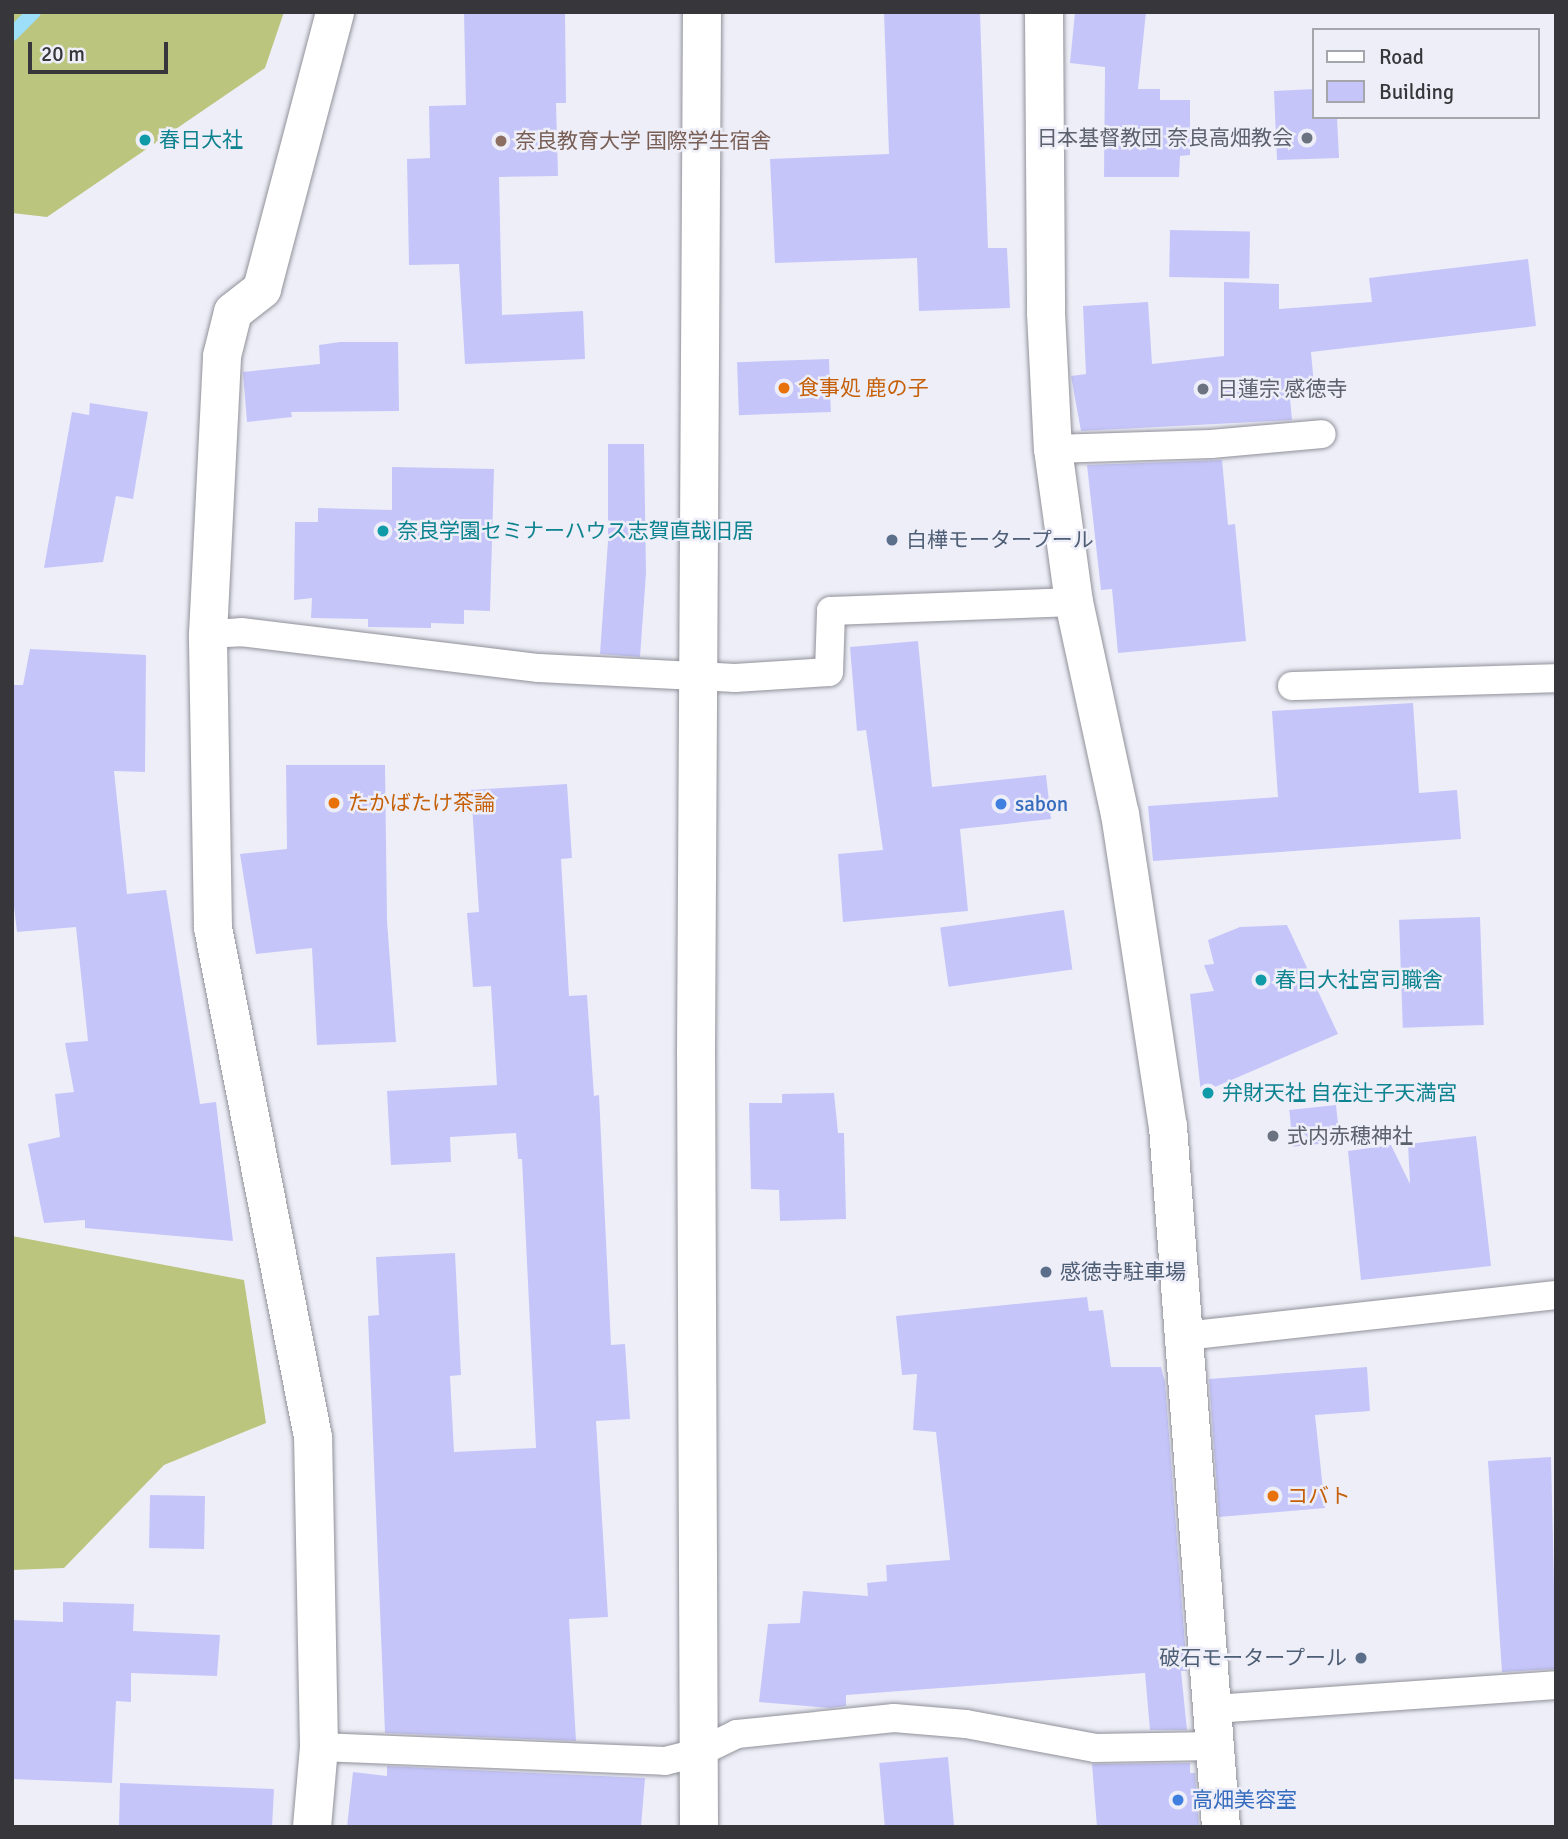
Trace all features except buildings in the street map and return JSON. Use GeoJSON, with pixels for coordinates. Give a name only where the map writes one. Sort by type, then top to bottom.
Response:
{"type":"FeatureCollection","features":[{"type":"Feature","properties":{"kind":"street"},"geometry":{"type":"LineString","coordinates":[[312,1827],[318,1747],[313,1437],[213,928],[208,634],[222,356],[233,312],[262,289],[335,12]]}},
{"type":"Feature","properties":{"kind":"street"},"geometry":{"type":"LineString","coordinates":[[699,1827],[696,1054],[701,678],[702,12]]}},
{"type":"Feature","properties":{"kind":"street"},"geometry":{"type":"LineString","coordinates":[[1044,12],[1046,313],[1053,449],[1074,602],[1120,814],[1166,1113],[1221,1827]]}},
{"type":"Feature","properties":{"kind":"lane"},"geometry":{"type":"LineString","coordinates":[[1053,449],[1211,444],[1321,434]]}},
{"type":"Feature","properties":{"kind":"lane"},"geometry":{"type":"LineString","coordinates":[[208,634],[241,632],[539,668],[701,678],[829,672],[831,611],[1074,602]]}},
{"type":"Feature","properties":{"kind":"lane"},"geometry":{"type":"LineString","coordinates":[[1292,685],[1556,678]]}},
{"type":"Feature","properties":{"kind":"lane"},"geometry":{"type":"LineString","coordinates":[[1185,1336],[1556,1295]]}},
{"type":"Feature","properties":{"kind":"lane"},"geometry":{"type":"LineString","coordinates":[[318,1747],[665,1760],[698,1753],[737,1734],[894,1718],[966,1724],[1095,1748],[1214,1728],[1556,1685]]}},
{"type":"Feature","properties":{"kind":"green space"},"geometry":{"type":"Polygon","coordinates":[[[12,12],[284,12],[265,68],[47,217],[12,213],[12,12]]]}},
{"type":"Feature","properties":{"kind":"green space"},"geometry":{"type":"Polygon","coordinates":[[[12,1236],[244,1280],[266,1423],[164,1465],[64,1568],[12,1570],[12,1236]]]}},
{"type":"Feature","properties":{"kind":"waterway"},"geometry":{"type":"LineString","coordinates":[[12,34],[34,12]]}},
{"type":"Feature","properties":{"kind":"place","name":"日本基督教団 奈良高畑教会"},"geometry":{"type":"Point","coordinates":[1307,138]}},
{"type":"Feature","properties":{"kind":"place","name":"春日大社"},"geometry":{"type":"Point","coordinates":[145,140]}},
{"type":"Feature","properties":{"kind":"place","name":"奈良教育大学 国際学生宿舎"},"geometry":{"type":"Point","coordinates":[501,141]}},
{"type":"Feature","properties":{"kind":"place","name":"食事処 鹿の子"},"geometry":{"type":"Point","coordinates":[784,388]}},
{"type":"Feature","properties":{"kind":"place","name":"日蓮宗 感徳寺"},"geometry":{"type":"Point","coordinates":[1203,389]}},
{"type":"Feature","properties":{"kind":"place","name":"奈良学園セミナーハウス志賀直哉旧居"},"geometry":{"type":"Point","coordinates":[383,531]}},
{"type":"Feature","properties":{"kind":"place","name":"白樺モータープール"},"geometry":{"type":"Point","coordinates":[892,540]}},
{"type":"Feature","properties":{"kind":"place","name":"たかばたけ茶論"},"geometry":{"type":"Point","coordinates":[334,803]}},
{"type":"Feature","properties":{"kind":"place","name":"sabon"},"geometry":{"type":"Point","coordinates":[1001,804]}},
{"type":"Feature","properties":{"kind":"place","name":"春日大社宮司職舎"},"geometry":{"type":"Point","coordinates":[1261,980]}},
{"type":"Feature","properties":{"kind":"place","name":"弁財天社 自在辻子天満宮"},"geometry":{"type":"Point","coordinates":[1208,1093]}},
{"type":"Feature","properties":{"kind":"place","name":"式内赤穂神社"},"geometry":{"type":"Point","coordinates":[1273,1136]}},
{"type":"Feature","properties":{"kind":"place","name":"感徳寺駐車場"},"geometry":{"type":"Point","coordinates":[1046,1272]}},
{"type":"Feature","properties":{"kind":"place","name":"コバト"},"geometry":{"type":"Point","coordinates":[1273,1496]}},
{"type":"Feature","properties":{"kind":"place","name":"破石モータープール"},"geometry":{"type":"Point","coordinates":[1361,1658]}},
{"type":"Feature","properties":{"kind":"place","name":"高畑美容室"},"geometry":{"type":"Point","coordinates":[1178,1800]}}]}
